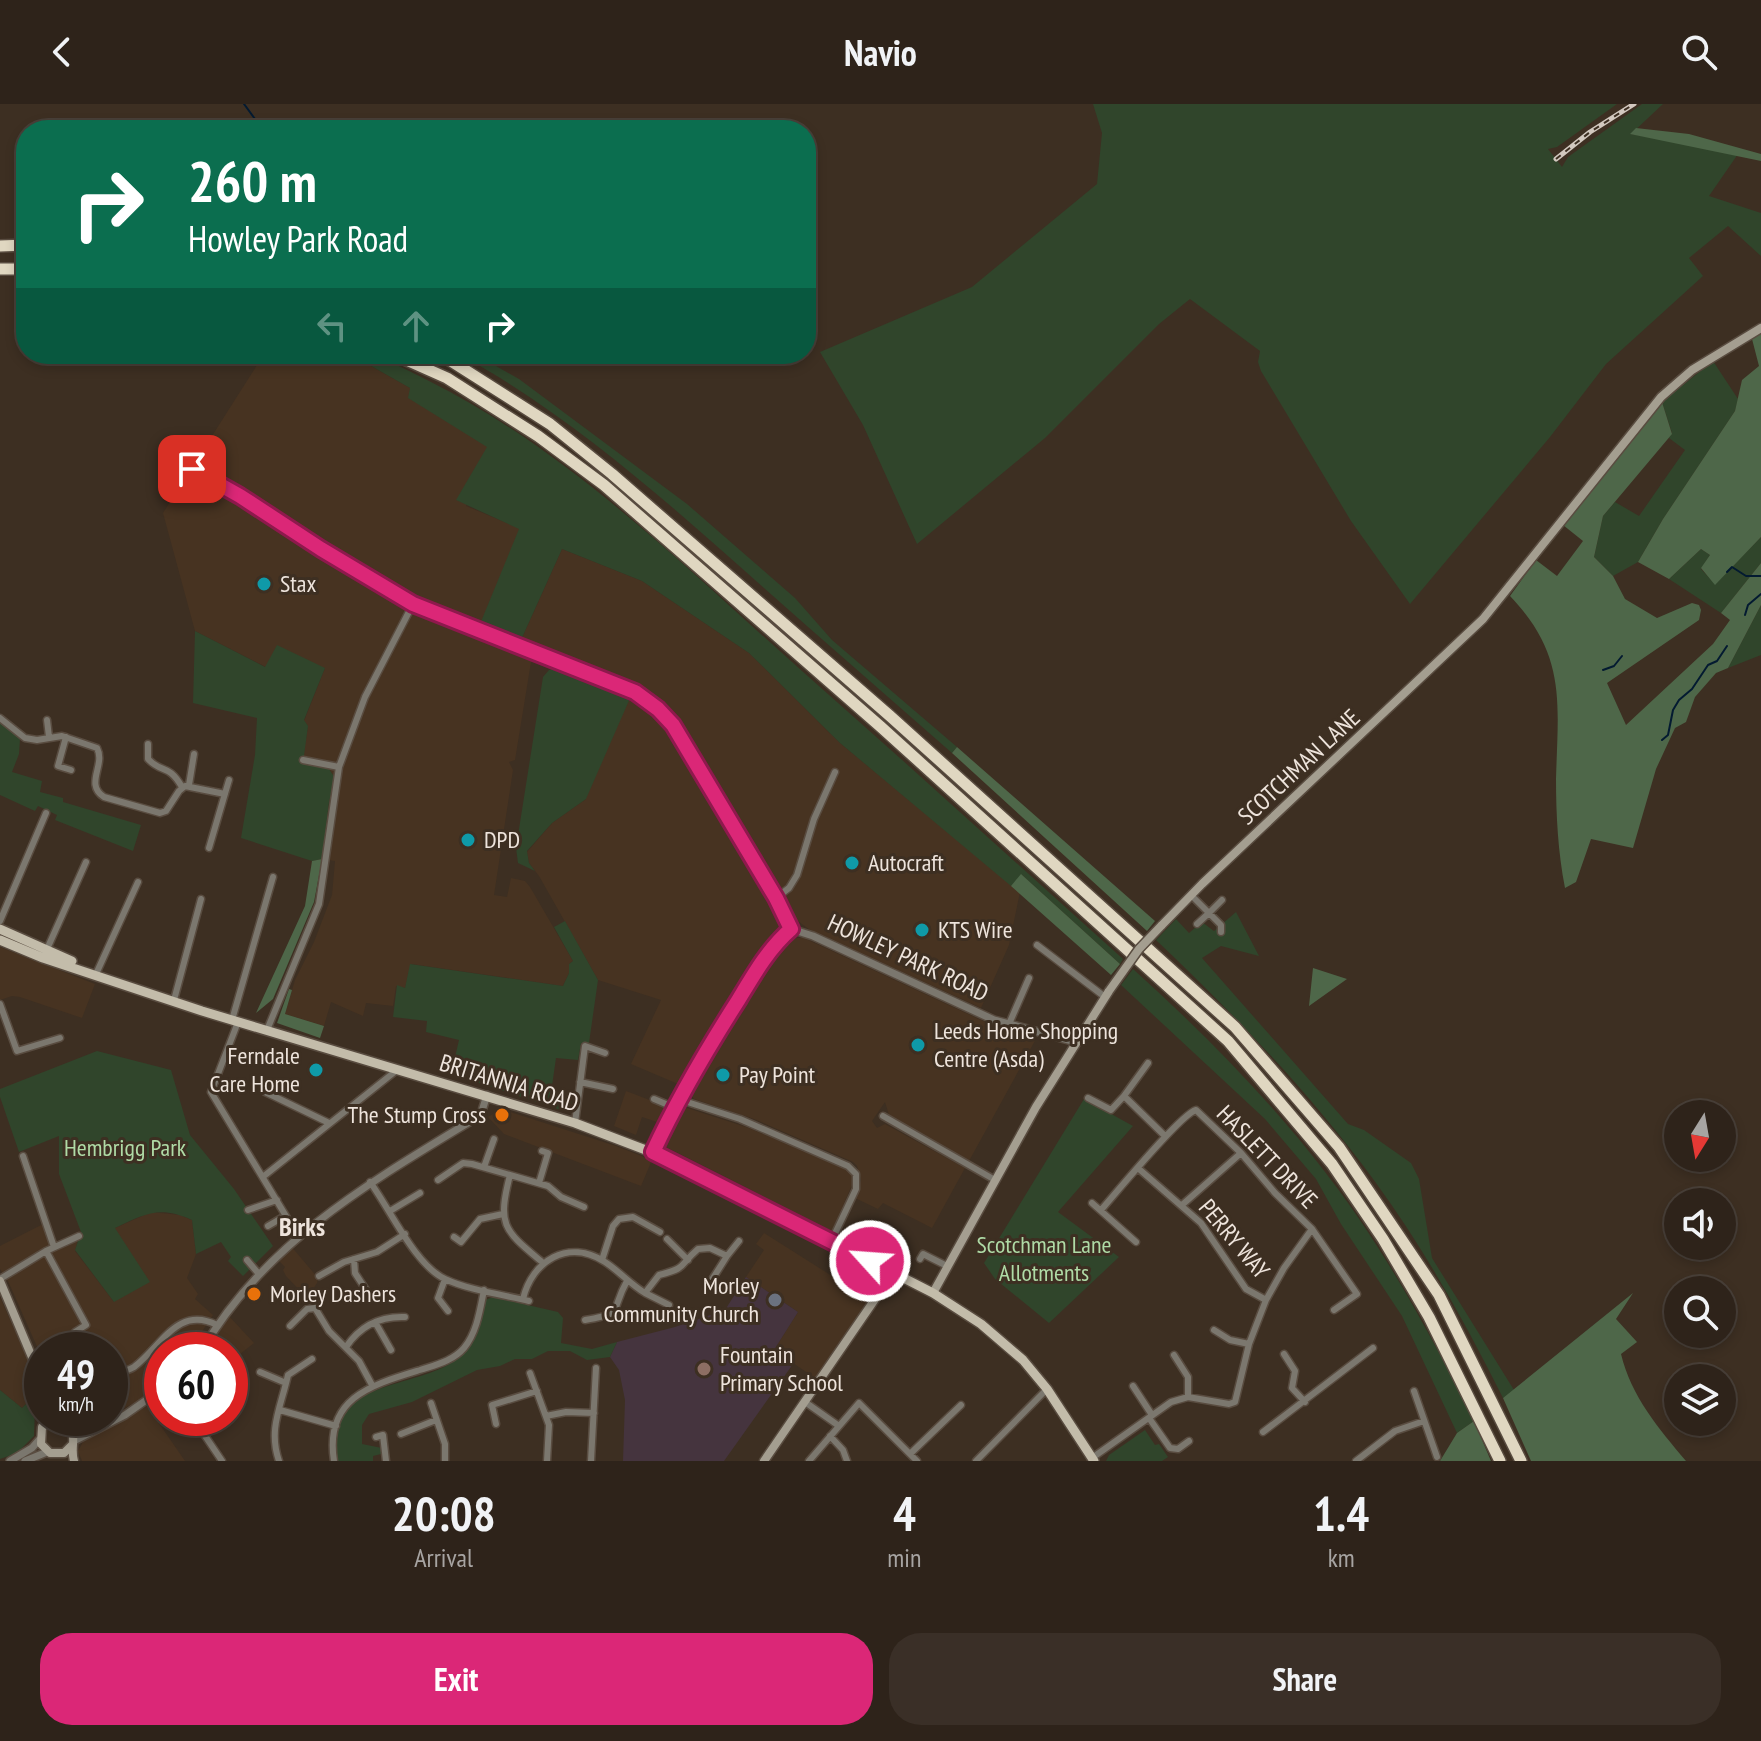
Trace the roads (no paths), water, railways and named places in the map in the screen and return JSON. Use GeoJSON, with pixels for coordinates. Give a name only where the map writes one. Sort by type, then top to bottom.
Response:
{"type":"FeatureCollection","features":[{"type":"Feature","properties":{"kind":"highway"},"geometry":{"type":"LineString","coordinates":[[413,364],[460,387],[538,436],[604,485],[881,727],[1228,1041],[1332,1164],[1383,1239],[1429,1317],[1500,1461]]}},
{"type":"Feature","properties":{"kind":"highway"},"geometry":{"type":"LineString","coordinates":[[456,364],[550,424],[612,474],[890,716],[1235,1027],[1339,1147],[1439,1295],[1521,1461]]}},
{"type":"Feature","properties":{"kind":"main road","name":"SCOTCHMAN LANE"},"geometry":{"type":"LineString","coordinates":[[933,1293],[1076,1042],[1139,949],[1191,895],[1483,619],[1661,397],[1692,370],[1761,328]]}},
{"type":"Feature","properties":{"kind":"main road","name":"BRITANNIA ROAD"},"geometry":{"type":"LineString","coordinates":[[0,929],[45,953],[96,974],[235,1021],[575,1123],[653,1152],[933,1293],[981,1324],[1006,1345],[1047,1389],[1093,1459]]}},
{"type":"Feature","properties":{"kind":"main road","name":"BRITANNIA ROAD"},"geometry":{"type":"LineString","coordinates":[[0,940],[45,953]]}},
{"type":"Feature","properties":{"kind":"main road"},"geometry":{"type":"LineString","coordinates":[[764,1461],[893,1273]]}},
{"type":"Feature","properties":{"kind":"main road"},"geometry":{"type":"LineString","coordinates":[[0,1280],[24,1338]]}},
{"type":"Feature","properties":{"kind":"main road"},"geometry":{"type":"LineString","coordinates":[[40,1436],[39,1440],[47,1452],[63,1458],[73,1443]]}},
{"type":"Feature","properties":{"kind":"main road"},"geometry":{"type":"LineString","coordinates":[[72,1436],[74,1461]]}},
{"type":"Feature","properties":{"kind":"street"},"geometry":{"type":"LineString","coordinates":[[192,469],[413,604],[635,692],[658,709],[675,728],[776,898],[791,929]]}},
{"type":"Feature","properties":{"kind":"street"},"geometry":{"type":"LineString","coordinates":[[267,1030],[319,904],[339,767],[365,697],[413,604]]}},
{"type":"Feature","properties":{"kind":"street"},"geometry":{"type":"LineString","coordinates":[[0,718],[25,738],[66,737],[100,751],[94,784],[100,795],[154,812],[166,811],[185,786],[194,754]]}},
{"type":"Feature","properties":{"kind":"street"},"geometry":{"type":"LineString","coordinates":[[47,720],[49,737]]}},
{"type":"Feature","properties":{"kind":"street"},"geometry":{"type":"LineString","coordinates":[[66,737],[58,766],[71,770]]}},
{"type":"Feature","properties":{"kind":"street"},"geometry":{"type":"LineString","coordinates":[[148,744],[148,759],[156,766],[169,769],[185,786],[225,794]]}},
{"type":"Feature","properties":{"kind":"street"},"geometry":{"type":"LineString","coordinates":[[303,760],[339,767]]}},
{"type":"Feature","properties":{"kind":"street"},"geometry":{"type":"LineString","coordinates":[[776,898],[789,888],[797,875],[814,819],[835,772]]}},
{"type":"Feature","properties":{"kind":"street"},"geometry":{"type":"LineString","coordinates":[[209,848],[229,780]]}},
{"type":"Feature","properties":{"kind":"street"},"geometry":{"type":"LineString","coordinates":[[0,921],[46,813]]}},
{"type":"Feature","properties":{"kind":"street"},"geometry":{"type":"LineString","coordinates":[[45,953],[86,862]]}},
{"type":"Feature","properties":{"kind":"street"},"geometry":{"type":"LineString","coordinates":[[273,877],[235,1021],[211,1092],[298,1236]]}},
{"type":"Feature","properties":{"kind":"street"},"geometry":{"type":"LineString","coordinates":[[96,974],[138,882]]}},
{"type":"Feature","properties":{"kind":"street"},"geometry":{"type":"LineString","coordinates":[[1191,895],[1221,925],[1221,932]]}},
{"type":"Feature","properties":{"kind":"street"},"geometry":{"type":"LineString","coordinates":[[174,1000],[201,899]]}},
{"type":"Feature","properties":{"kind":"street"},"geometry":{"type":"LineString","coordinates":[[1197,924],[1222,900]]}},
{"type":"Feature","properties":{"kind":"street","name":"HOWLEY PARK ROAD"},"geometry":{"type":"LineString","coordinates":[[653,1152],[673,1107],[769,952],[791,929],[813,936],[965,1007],[1009,1024],[1076,1042]]}},
{"type":"Feature","properties":{"kind":"street"},"geometry":{"type":"LineString","coordinates":[[1037,945],[1107,994]]}},
{"type":"Feature","properties":{"kind":"street"},"geometry":{"type":"LineString","coordinates":[[1009,1024],[1029,978]]}},
{"type":"Feature","properties":{"kind":"street"},"geometry":{"type":"LineString","coordinates":[[0,1004],[17,1051],[60,1038]]}},
{"type":"Feature","properties":{"kind":"street"},"geometry":{"type":"LineString","coordinates":[[575,1123],[585,1046],[605,1053]]}},
{"type":"Feature","properties":{"kind":"street"},"geometry":{"type":"LineString","coordinates":[[1088,1098],[1111,1110],[1148,1063]]}},
{"type":"Feature","properties":{"kind":"street"},"geometry":{"type":"LineString","coordinates":[[264,1176],[397,1070]]}},
{"type":"Feature","properties":{"kind":"street"},"geometry":{"type":"LineString","coordinates":[[580,1082],[613,1089]]}},
{"type":"Feature","properties":{"kind":"street"},"geometry":{"type":"LineString","coordinates":[[265,1092],[329,1123]]}},
{"type":"Feature","properties":{"kind":"street"},"geometry":{"type":"LineString","coordinates":[[213,1332],[258,1273],[298,1236],[370,1182],[476,1118],[484,1109],[487,1095]]}},
{"type":"Feature","properties":{"kind":"street"},"geometry":{"type":"LineString","coordinates":[[1101,1210],[1165,1136],[1124,1096]]}},
{"type":"Feature","properties":{"kind":"street"},"geometry":{"type":"LineString","coordinates":[[654,1099],[673,1107]]}},
{"type":"Feature","properties":{"kind":"street"},"geometry":{"type":"LineString","coordinates":[[678,1099],[740,1119],[848,1166],[856,1174],[856,1189],[831,1242]]}},
{"type":"Feature","properties":{"kind":"street","name":"HASLETT DRIVE"},"geometry":{"type":"LineString","coordinates":[[1165,1136],[1189,1112],[1196,1110],[1241,1153],[1275,1193],[1312,1229],[1357,1294],[1334,1310]]}},
{"type":"Feature","properties":{"kind":"street"},"geometry":{"type":"LineString","coordinates":[[883,1116],[995,1180]]}},
{"type":"Feature","properties":{"kind":"street"},"geometry":{"type":"LineString","coordinates":[[484,1167],[494,1139]]}},
{"type":"Feature","properties":{"kind":"street"},"geometry":{"type":"LineString","coordinates":[[539,1183],[548,1153],[542,1151]]}},
{"type":"Feature","properties":{"kind":"street"},"geometry":{"type":"LineString","coordinates":[[1182,1205],[1241,1153]]}},
{"type":"Feature","properties":{"kind":"street"},"geometry":{"type":"LineString","coordinates":[[23,1156],[54,1247]]}},
{"type":"Feature","properties":{"kind":"street"},"geometry":{"type":"LineString","coordinates":[[438,1180],[463,1163],[548,1186],[561,1197],[584,1207]]}},
{"type":"Feature","properties":{"kind":"street","name":"PERRY WAY"},"geometry":{"type":"LineString","coordinates":[[1139,1169],[1201,1223],[1246,1289],[1266,1300]]}},
{"type":"Feature","properties":{"kind":"street"},"geometry":{"type":"LineString","coordinates":[[510,1175],[503,1214],[507,1230],[542,1262]]}},
{"type":"Feature","properties":{"kind":"street"},"geometry":{"type":"LineString","coordinates":[[370,1182],[428,1266],[445,1279],[526,1300],[527,1284],[542,1262],[554,1256],[582,1254],[602,1260],[627,1281],[669,1305]]}},
{"type":"Feature","properties":{"kind":"street"},"geometry":{"type":"LineString","coordinates":[[390,1211],[420,1193]]}},
{"type":"Feature","properties":{"kind":"street"},"geometry":{"type":"LineString","coordinates":[[248,1210],[277,1200]]}},
{"type":"Feature","properties":{"kind":"street"},"geometry":{"type":"LineString","coordinates":[[1092,1203],[1136,1242]]}},
{"type":"Feature","properties":{"kind":"street"},"geometry":{"type":"LineString","coordinates":[[461,1242],[480,1219],[503,1214]]}},
{"type":"Feature","properties":{"kind":"street"},"geometry":{"type":"LineString","coordinates":[[268,1226],[285,1216]]}},
{"type":"Feature","properties":{"kind":"street"},"geometry":{"type":"LineString","coordinates":[[602,1260],[613,1226],[619,1219],[633,1217],[660,1232]]}},
{"type":"Feature","properties":{"kind":"street","name":"PERRY WAY"},"geometry":{"type":"LineString","coordinates":[[1188,1397],[1229,1404],[1235,1402],[1249,1344],[1266,1300],[1312,1229]]}},
{"type":"Feature","properties":{"kind":"street"},"geometry":{"type":"LineString","coordinates":[[319,1276],[377,1252],[405,1234]]}},
{"type":"Feature","properties":{"kind":"street"},"geometry":{"type":"LineString","coordinates":[[0,1280],[46,1251],[79,1236]]}},
{"type":"Feature","properties":{"kind":"street"},"geometry":{"type":"LineString","coordinates":[[454,1237],[468,1247]]}},
{"type":"Feature","properties":{"kind":"street"},"geometry":{"type":"LineString","coordinates":[[667,1239],[688,1260]]}},
{"type":"Feature","properties":{"kind":"street"},"geometry":{"type":"LineString","coordinates":[[706,1289],[739,1241]]}},
{"type":"Feature","properties":{"kind":"street"},"geometry":{"type":"LineString","coordinates":[[645,1293],[659,1275],[675,1273],[698,1249],[714,1249],[727,1256]]}},
{"type":"Feature","properties":{"kind":"street"},"geometry":{"type":"LineString","coordinates":[[46,1251],[86,1325],[75,1332]]}},
{"type":"Feature","properties":{"kind":"street"},"geometry":{"type":"LineString","coordinates":[[920,1259],[923,1254],[947,1266]]}},
{"type":"Feature","properties":{"kind":"street"},"geometry":{"type":"LineString","coordinates":[[354,1259],[355,1273],[370,1296]]}},
{"type":"Feature","properties":{"kind":"street"},"geometry":{"type":"LineString","coordinates":[[247,1260],[258,1273]]}},
{"type":"Feature","properties":{"kind":"street"},"geometry":{"type":"LineString","coordinates":[[445,1279],[438,1298],[448,1311]]}},
{"type":"Feature","properties":{"kind":"street"},"geometry":{"type":"LineString","coordinates":[[585,1320],[594,1315],[612,1314],[627,1281]]}},
{"type":"Feature","properties":{"kind":"street"},"geometry":{"type":"LineString","coordinates":[[334,1461],[332,1443],[336,1426],[343,1410],[355,1396],[372,1385],[436,1365],[462,1350],[473,1334],[484,1290]]}},
{"type":"Feature","properties":{"kind":"street"},"geometry":{"type":"LineString","coordinates":[[290,1326],[307,1309],[315,1308],[329,1331],[359,1361],[372,1385]]}},
{"type":"Feature","properties":{"kind":"street"},"geometry":{"type":"LineString","coordinates":[[346,1347],[365,1326],[388,1318],[405,1317]]}},
{"type":"Feature","properties":{"kind":"street"},"geometry":{"type":"LineString","coordinates":[[128,1370],[175,1327],[191,1320],[204,1319],[217,1325]]}},
{"type":"Feature","properties":{"kind":"street"},"geometry":{"type":"LineString","coordinates":[[375,1322],[391,1350]]}},
{"type":"Feature","properties":{"kind":"street"},"geometry":{"type":"LineString","coordinates":[[1214,1330],[1230,1340],[1249,1344]]}},
{"type":"Feature","properties":{"kind":"street"},"geometry":{"type":"LineString","coordinates":[[1263,1432],[1373,1348]]}},
{"type":"Feature","properties":{"kind":"street"},"geometry":{"type":"LineString","coordinates":[[1284,1354],[1295,1371],[1292,1388],[1305,1402]]}},
{"type":"Feature","properties":{"kind":"street"},"geometry":{"type":"LineString","coordinates":[[1093,1459],[1171,1402],[1188,1397],[1188,1377],[1174,1355]]}},
{"type":"Feature","properties":{"kind":"street"},"geometry":{"type":"LineString","coordinates":[[279,1461],[273,1445],[273,1432],[288,1375],[312,1359]]}},
{"type":"Feature","properties":{"kind":"street"},"geometry":{"type":"LineString","coordinates":[[591,1461],[596,1368]]}},
{"type":"Feature","properties":{"kind":"street"},"geometry":{"type":"LineString","coordinates":[[260,1372],[286,1383]]}},
{"type":"Feature","properties":{"kind":"street"},"geometry":{"type":"LineString","coordinates":[[530,1373],[549,1425],[547,1461]]}},
{"type":"Feature","properties":{"kind":"street"},"geometry":{"type":"LineString","coordinates":[[1133,1386],[1170,1448],[1178,1449],[1189,1441]]}},
{"type":"Feature","properties":{"kind":"street"},"geometry":{"type":"LineString","coordinates":[[976,1461],[1047,1389]]}},
{"type":"Feature","properties":{"kind":"street"},"geometry":{"type":"LineString","coordinates":[[496,1424],[489,1403],[537,1391]]}},
{"type":"Feature","properties":{"kind":"street"},"geometry":{"type":"LineString","coordinates":[[1414,1391],[1437,1457]]}},
{"type":"Feature","properties":{"kind":"street"},"geometry":{"type":"LineString","coordinates":[[805,1402],[839,1426]]}},
{"type":"Feature","properties":{"kind":"street"},"geometry":{"type":"LineString","coordinates":[[431,1403],[445,1444],[445,1461]]}},
{"type":"Feature","properties":{"kind":"street"},"geometry":{"type":"LineString","coordinates":[[809,1461],[859,1403],[917,1461]]}},
{"type":"Feature","properties":{"kind":"street"},"geometry":{"type":"LineString","coordinates":[[910,1454],[961,1405]]}},
{"type":"Feature","properties":{"kind":"street"},"geometry":{"type":"LineString","coordinates":[[280,1410],[336,1426]]}},
{"type":"Feature","properties":{"kind":"street"},"geometry":{"type":"LineString","coordinates":[[546,1416],[566,1412],[594,1413]]}},
{"type":"Feature","properties":{"kind":"street"},"geometry":{"type":"LineString","coordinates":[[401,1434],[436,1420]]}},
{"type":"Feature","properties":{"kind":"street"},"geometry":{"type":"LineString","coordinates":[[1356,1461],[1395,1431],[1424,1421]]}},
{"type":"Feature","properties":{"kind":"street"},"geometry":{"type":"LineString","coordinates":[[376,1437],[383,1435],[386,1461]]}},
{"type":"Feature","properties":{"kind":"street"},"geometry":{"type":"LineString","coordinates":[[73,1443],[82,1436]]}},
{"type":"Feature","properties":{"kind":"street"},"geometry":{"type":"LineString","coordinates":[[207,1436],[222,1461]]}},
{"type":"Feature","properties":{"kind":"street"},"geometry":{"type":"LineString","coordinates":[[830,1436],[843,1450],[847,1461]]}},
{"type":"Feature","properties":{"kind":"street"},"geometry":{"type":"LineString","coordinates":[[10,1461],[39,1440]]}},
{"type":"Feature","properties":{"kind":"street"},"geometry":{"type":"LineString","coordinates":[[25,1461],[47,1452]]}},
{"type":"Feature","properties":{"kind":"waterway"},"geometry":{"type":"LineString","coordinates":[[244,104],[256,120]]}},
{"type":"Feature","properties":{"kind":"waterway"},"geometry":{"type":"LineString","coordinates":[[1727,572],[1732,567],[1746,576],[1761,576]]}},
{"type":"Feature","properties":{"kind":"waterway"},"geometry":{"type":"LineString","coordinates":[[1745,615],[1748,605],[1761,594]]}},
{"type":"Feature","properties":{"kind":"waterway"},"geometry":{"type":"LineString","coordinates":[[1662,740],[1668,735],[1673,710],[1679,700],[1692,689],[1708,665],[1717,661],[1727,646]]}},
{"type":"Feature","properties":{"kind":"waterway"},"geometry":{"type":"LineString","coordinates":[[1603,670],[1614,666],[1622,656]]}},
{"type":"Feature","properties":{"kind":"railway"},"geometry":{"type":"LineString","coordinates":[[1556,159],[1590,132],[1634,104]]}},
{"type":"Feature","properties":{"kind":"place","name":"Stax"},"geometry":{"type":"Point","coordinates":[264,584]}},
{"type":"Feature","properties":{"kind":"place","name":"DPD"},"geometry":{"type":"Point","coordinates":[468,840]}},
{"type":"Feature","properties":{"kind":"place","name":"Autocraft"},"geometry":{"type":"Point","coordinates":[852,863]}},
{"type":"Feature","properties":{"kind":"place","name":"KTS Wire"},"geometry":{"type":"Point","coordinates":[922,930]}},
{"type":"Feature","properties":{"kind":"place","name":"Leeds Home Shopping Centre (Asda)"},"geometry":{"type":"Point","coordinates":[918,1045]}},
{"type":"Feature","properties":{"kind":"place","name":"Ferndale Care Home"},"geometry":{"type":"Point","coordinates":[316,1070]}},
{"type":"Feature","properties":{"kind":"place","name":"Pay Point"},"geometry":{"type":"Point","coordinates":[723,1075]}},
{"type":"Feature","properties":{"kind":"place","name":"The Stump Cross"},"geometry":{"type":"Point","coordinates":[502,1115]}},
{"type":"Feature","properties":{"kind":"place","name":"Morley Dashers"},"geometry":{"type":"Point","coordinates":[254,1294]}},
{"type":"Feature","properties":{"kind":"place","name":"Morley Community Church"},"geometry":{"type":"Point","coordinates":[775,1300]}},
{"type":"Feature","properties":{"kind":"place","name":"Fountain Primary School"},"geometry":{"type":"Point","coordinates":[704,1369]}},
{"type":"Feature","properties":{"kind":"district","name":"Birks"},"geometry":{"type":"Point","coordinates":[302,1227]}},
{"type":"Feature","properties":{"kind":"park label","name":"Hembrigg Park"},"geometry":{"type":"Point","coordinates":[125,1148]}},
{"type":"Feature","properties":{"kind":"park label","name":"Scotchman Lane Allotments"},"geometry":{"type":"Point","coordinates":[1044,1259]}}]}
